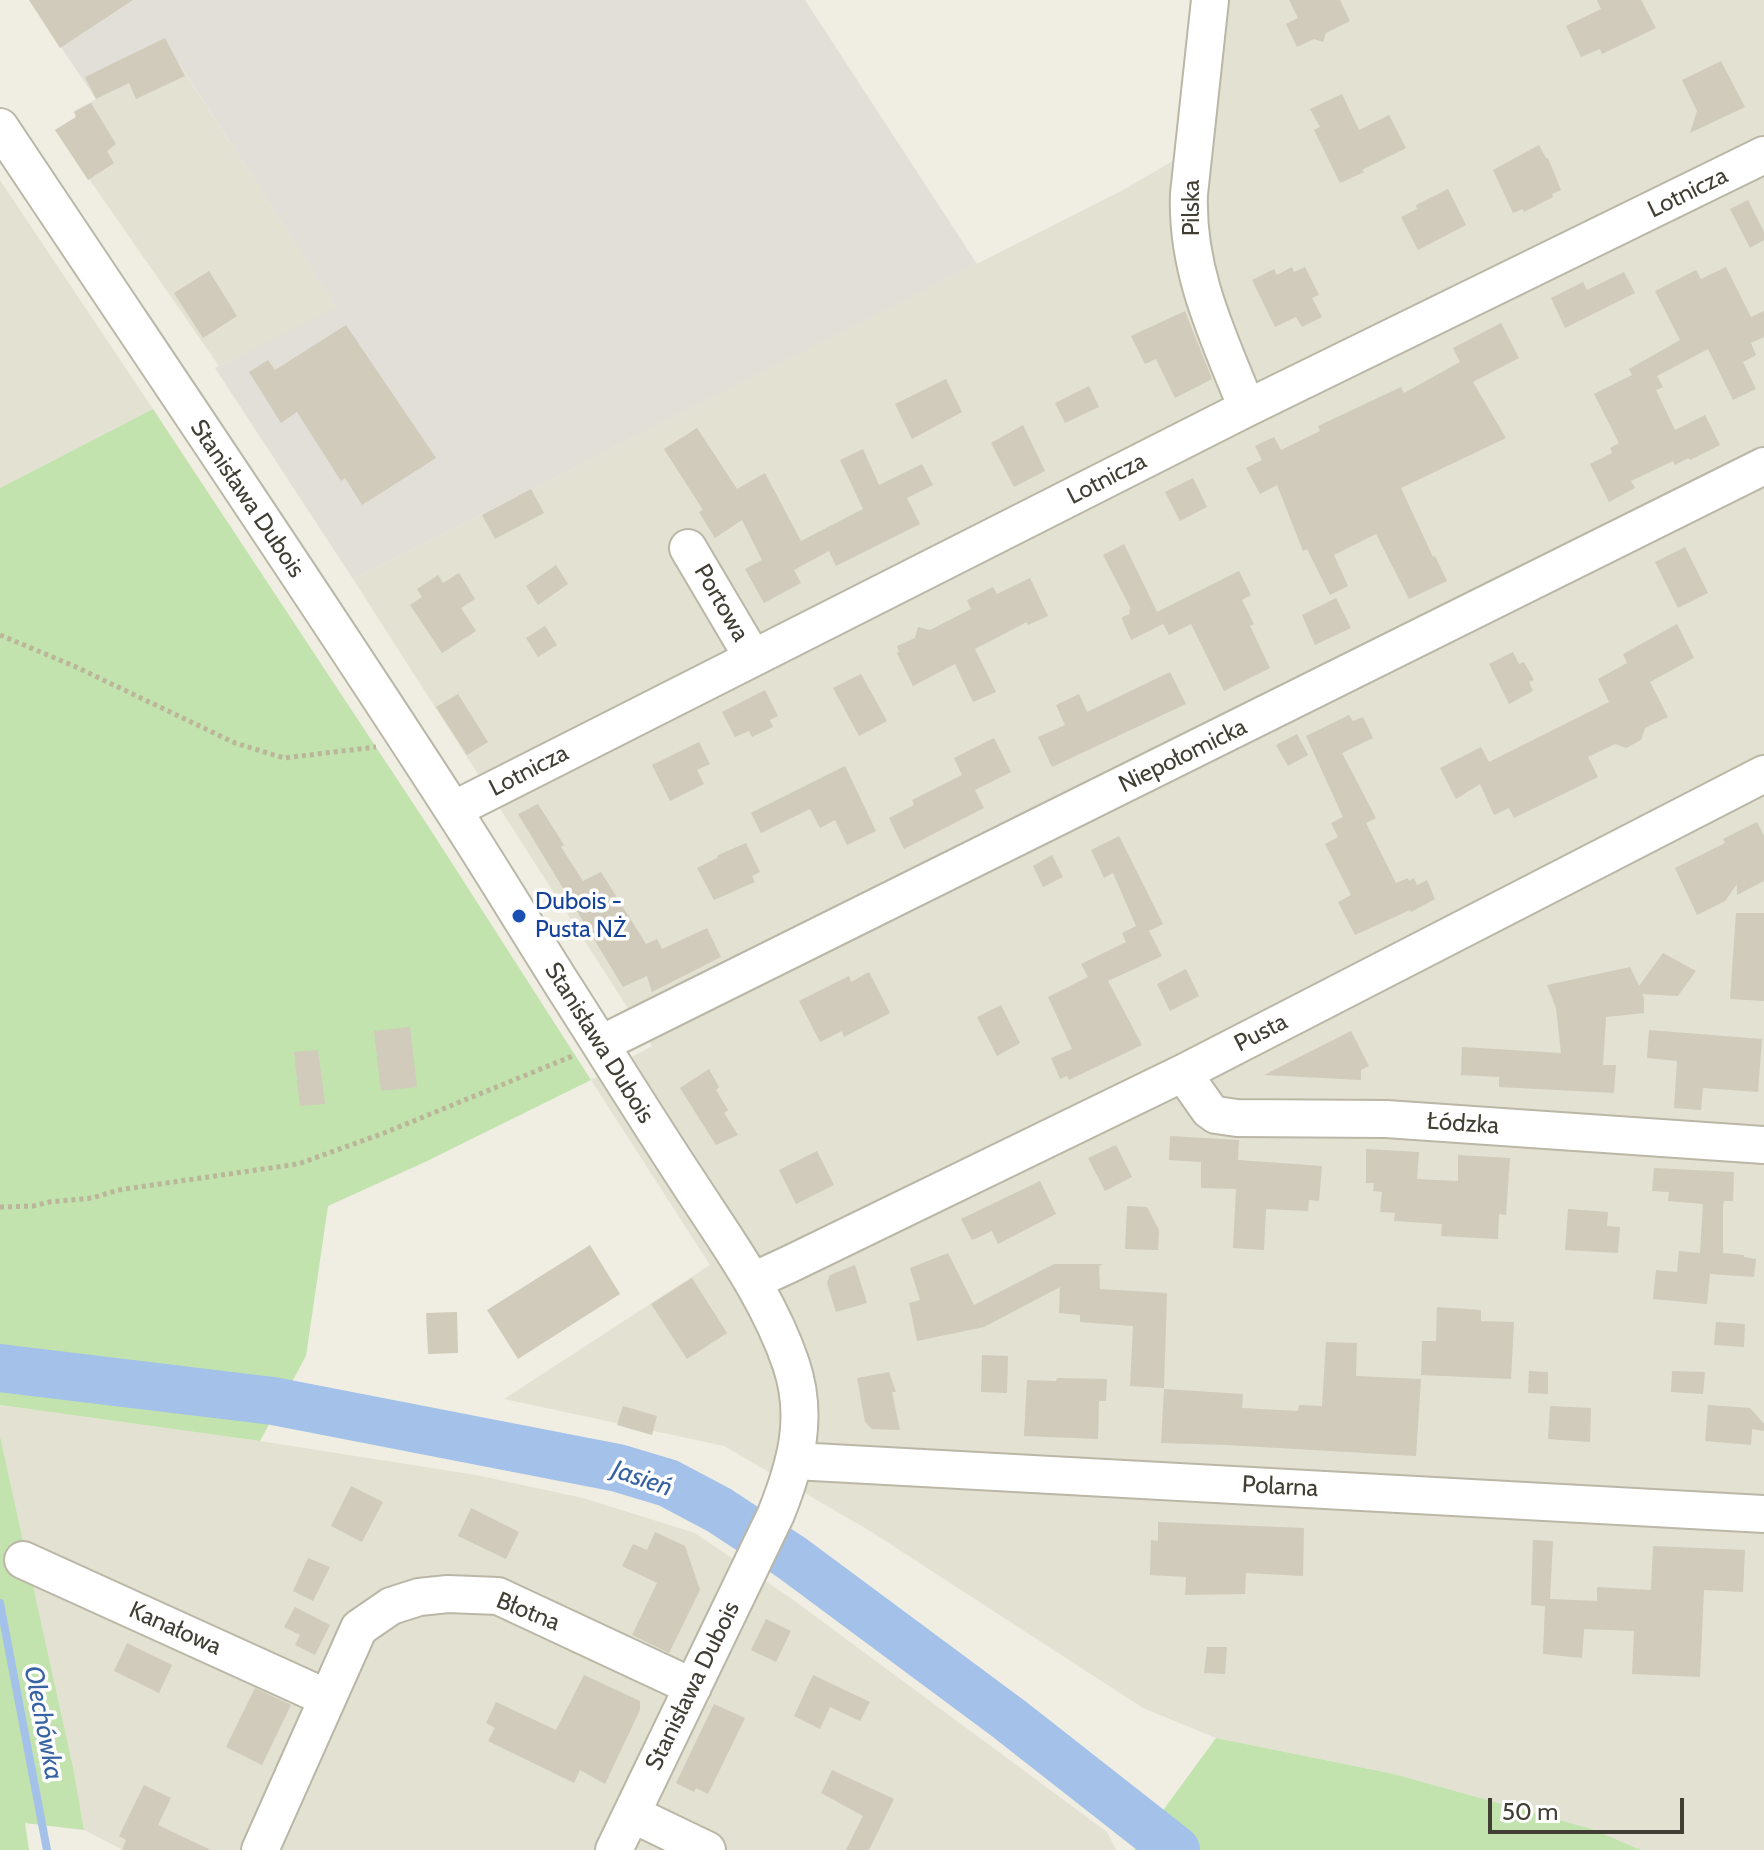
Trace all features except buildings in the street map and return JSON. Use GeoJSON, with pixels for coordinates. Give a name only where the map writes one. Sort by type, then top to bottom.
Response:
{"type":"FeatureCollection","features":[{"type":"Feature","properties":{"kind":"street","name":"Pilska"},"geometry":{"type":"LineString","coordinates":[[1210,0],[1188,220],[1196,274],[1204,300],[1247,408]]}},
{"type":"Feature","properties":{"kind":"street","name":"Stanisława Dubois"},"geometry":{"type":"LineString","coordinates":[[0,127],[453,810],[753,1281],[780,1335],[799,1403],[795,1461],[776,1514],[614,1850]]}},
{"type":"Feature","properties":{"kind":"street","name":"Lotnicza"},"geometry":{"type":"LineString","coordinates":[[453,810],[1247,408],[1764,155]]}},
{"type":"Feature","properties":{"kind":"street","name":"Niepołomicka"},"geometry":{"type":"LineString","coordinates":[[601,1044],[1764,466]]}},
{"type":"Feature","properties":{"kind":"street","name":"Portowa"},"geometry":{"type":"LineString","coordinates":[[688,548],[753,658]]}},
{"type":"Feature","properties":{"kind":"street","name":"Pusta"},"geometry":{"type":"LineString","coordinates":[[753,1281],[1183,1073],[1764,774]]}},
{"type":"Feature","properties":{"kind":"street","name":"Łódzka"},"geometry":{"type":"LineString","coordinates":[[1183,1073],[1209,1110],[1216,1115],[1237,1118],[1386,1119],[1764,1145]]}},
{"type":"Feature","properties":{"kind":"street","name":"Polarna"},"geometry":{"type":"LineString","coordinates":[[795,1461],[1764,1514]]}},
{"type":"Feature","properties":{"kind":"street","name":"Kanałowa"},"geometry":{"type":"LineString","coordinates":[[23,1560],[327,1698]]}},
{"type":"Feature","properties":{"kind":"street","name":"Błotna"},"geometry":{"type":"LineString","coordinates":[[327,1698],[359,1628],[391,1606],[419,1597],[448,1594],[498,1596],[693,1687]]}},
{"type":"Feature","properties":{"kind":"street"},"geometry":{"type":"LineString","coordinates":[[260,1850],[327,1698]]}},
{"type":"Feature","properties":{"kind":"street"},"geometry":{"type":"LineString","coordinates":[[632,1814],[707,1850]]}},
{"type":"Feature","properties":{"kind":"path"},"geometry":{"type":"LineString","coordinates":[[0,635],[74,666],[235,743],[284,758],[377,747]]}},
{"type":"Feature","properties":{"kind":"path"},"geometry":{"type":"LineString","coordinates":[[0,1207],[92,1198],[118,1190],[298,1164],[384,1133],[601,1044]]}},
{"type":"Feature","properties":{"kind":"shaded area"},"geometry":{"type":"Polygon","coordinates":[[[29,0],[805,0],[977,264],[353,579],[215,368],[336,307],[179,63],[96,99],[29,0]]]}},
{"type":"Feature","properties":{"kind":"shaded area"},"geometry":{"type":"Polygon","coordinates":[[[1224,0],[1764,0],[1764,1850],[1641,1850],[1592,1829],[1394,1774],[1216,1738],[1143,1708],[870,1531],[724,1446],[504,1399],[710,1265],[591,1080],[652,1046],[353,579],[1123,190],[1176,159],[1214,133],[1224,0]]]}},
{"type":"Feature","properties":{"kind":"shaded area"},"geometry":{"type":"Polygon","coordinates":[[[178,62],[337,308],[219,366],[55,130],[76,117],[74,111],[178,62]]]}},
{"type":"Feature","properties":{"kind":"shaded area"},"geometry":{"type":"Polygon","coordinates":[[[0,180],[153,409],[0,488],[0,180]]]}},
{"type":"Feature","properties":{"kind":"shaded area"},"geometry":{"type":"Polygon","coordinates":[[[0,1405],[476,1475],[583,1498],[695,1533],[792,1599],[1107,1832],[1116,1850],[123,1850],[84,1830],[0,1436],[0,1405]]]}},
{"type":"Feature","properties":{"kind":"green space"},"geometry":{"type":"Polygon","coordinates":[[[153,409],[432,832],[591,1080],[328,1206],[306,1356],[260,1441],[0,1405],[0,488],[153,409]]]}},
{"type":"Feature","properties":{"kind":"green space"},"geometry":{"type":"Polygon","coordinates":[[[0,1436],[84,1830],[25,1823],[29,1850],[0,1850],[0,1436]]]}},
{"type":"Feature","properties":{"kind":"green space"},"geometry":{"type":"Polygon","coordinates":[[[1216,1738],[1394,1774],[1592,1829],[1641,1850],[1134,1850],[1216,1738]]]}},
{"type":"Feature","properties":{"kind":"waterway","name":"Jasień"},"geometry":{"type":"LineString","coordinates":[[0,1368],[273,1401],[618,1468],[668,1483],[719,1510],[792,1558],[1009,1719],[1176,1850]]}},
{"type":"Feature","properties":{"kind":"waterway","name":"Olechówka"},"geometry":{"type":"LineString","coordinates":[[0,1603],[47,1850]]}},
{"type":"Feature","properties":{"kind":"place","name":"Dubois - Pusta NŻ"},"geometry":{"type":"Point","coordinates":[519,916]}}]}
